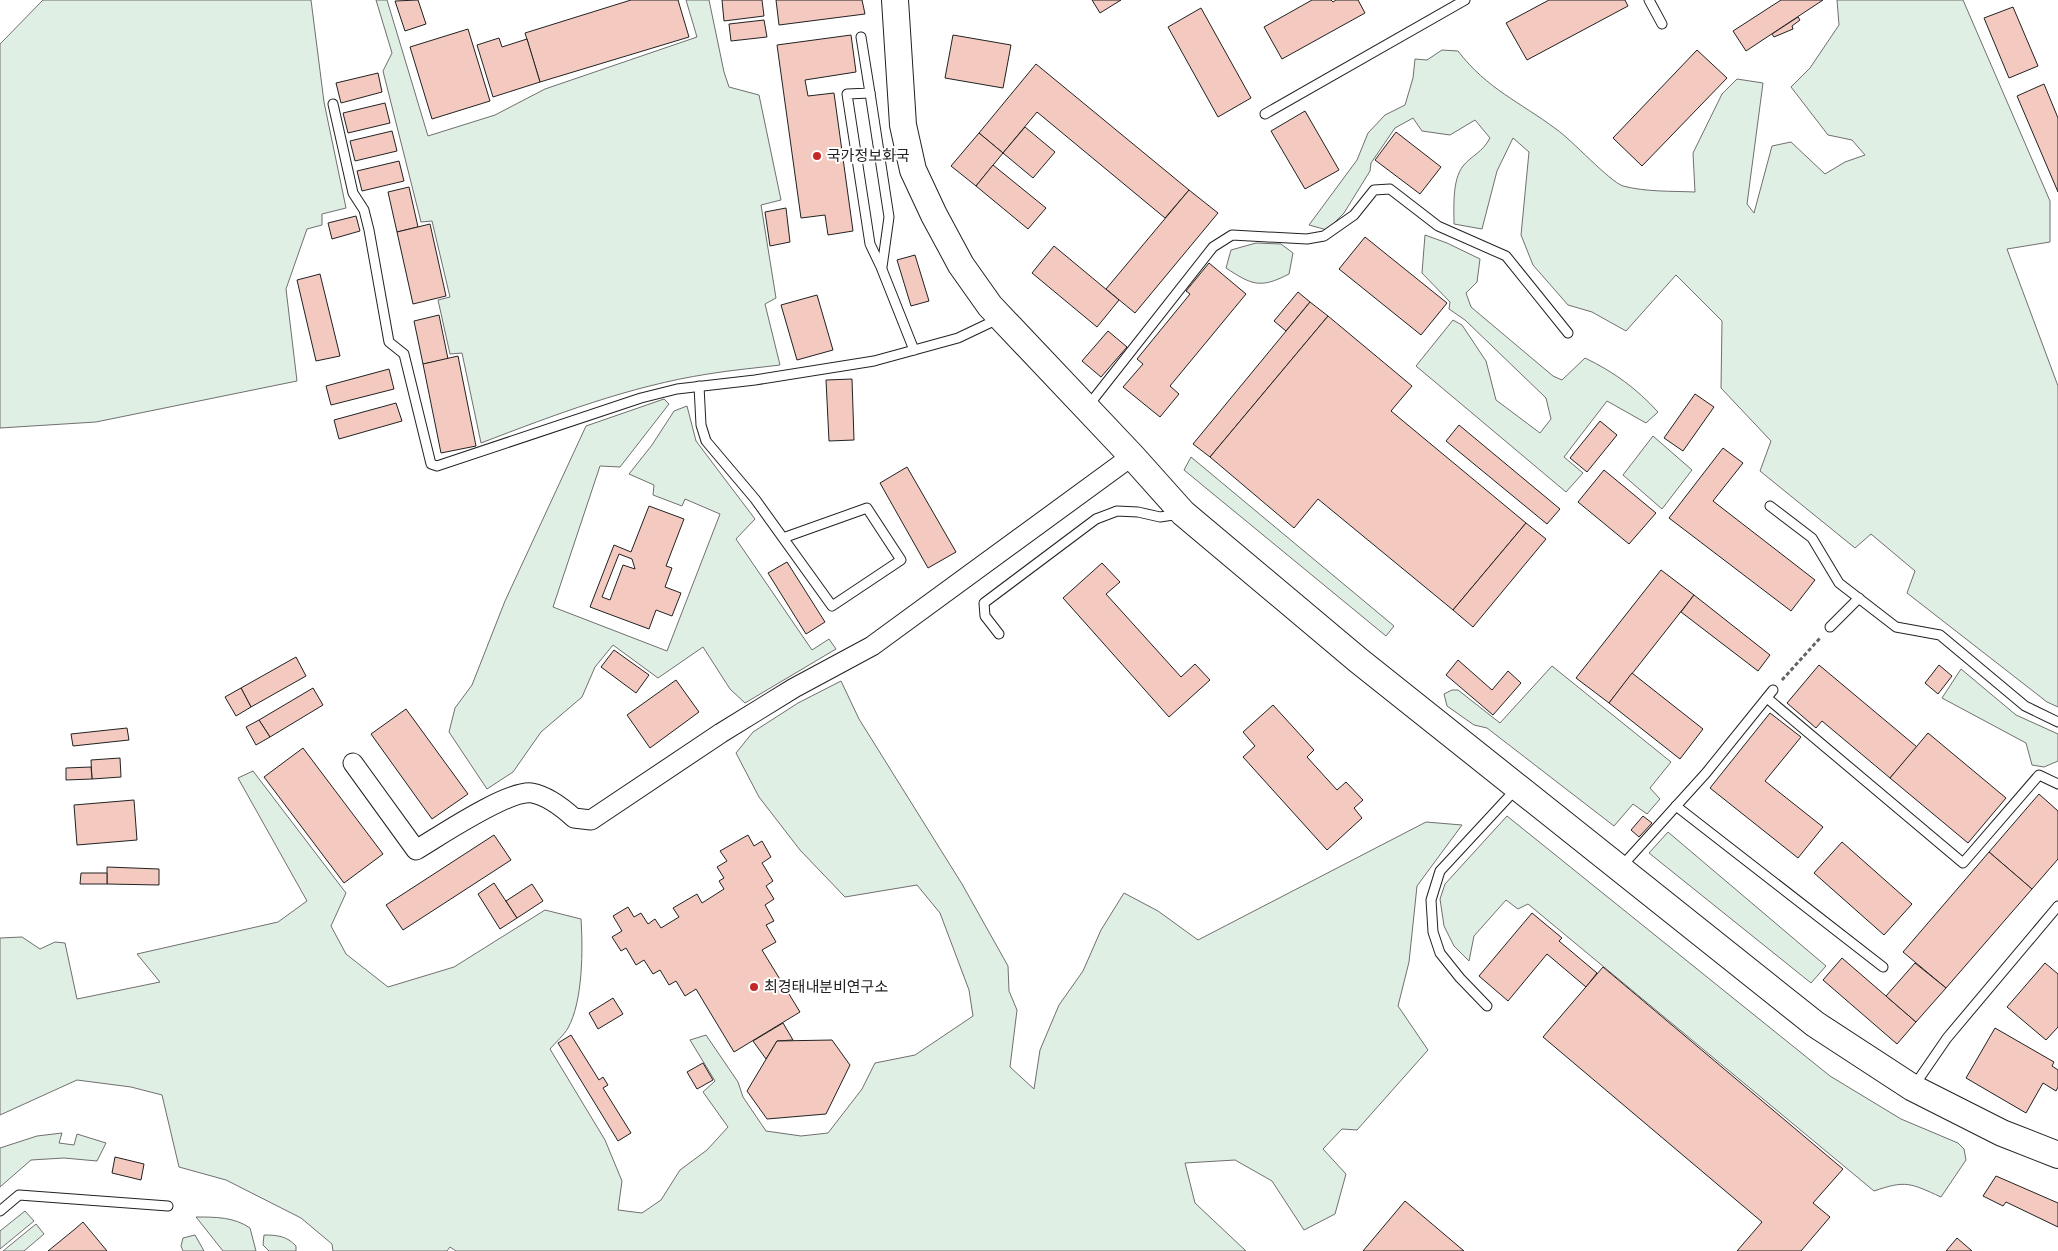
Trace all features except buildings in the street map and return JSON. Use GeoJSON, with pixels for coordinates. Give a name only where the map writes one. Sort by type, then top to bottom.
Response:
{"type":"FeatureCollection","features":[{"type":"Feature","properties":{"kind":"street"},"geometry":{"type":"LineString","coordinates":[[895,0],[903,125],[913,170],[934,215],[961,265],[990,306],[1132,456],[1183,513],[1358,660],[1814,1024],[1913,1088],[2002,1132],[2058,1155]]}},
{"type":"Feature","properties":{"kind":"street"},"geometry":{"type":"LineString","coordinates":[[353,763],[416,850],[496,802],[531,793],[562,806],[574,818],[591,820],[721,732],[794,688],[872,646],[1132,456]]}},
{"type":"Feature","properties":{"kind":"lane"},"geometry":{"type":"LineString","coordinates":[[1265,114],[1465,0]]}},
{"type":"Feature","properties":{"kind":"lane"},"geometry":{"type":"LineString","coordinates":[[1649,0],[1662,24]]}},
{"type":"Feature","properties":{"kind":"lane"},"geometry":{"type":"LineString","coordinates":[[861,37],[889,217],[882,267]]}},
{"type":"Feature","properties":{"kind":"lane"},"geometry":{"type":"LineString","coordinates":[[870,93],[847,94],[870,244],[882,267],[914,350]]}},
{"type":"Feature","properties":{"kind":"lane"},"geometry":{"type":"LineString","coordinates":[[333,104],[353,193],[364,210],[370,230],[389,342],[404,354],[431,464],[437,466],[641,398],[677,389],[755,380],[874,361],[958,338],[1001,318]]}},
{"type":"Feature","properties":{"kind":"lane"},"geometry":{"type":"LineString","coordinates":[[1086,408],[1213,248],[1232,235],[1307,239],[1324,236],[1354,215],[1374,190],[1390,189],[1438,226],[1506,256],[1568,333]]}},
{"type":"Feature","properties":{"kind":"lane"},"geometry":{"type":"LineString","coordinates":[[699,386],[701,425],[706,441],[755,499],[783,538],[832,606],[901,560],[867,508],[783,538]]}},
{"type":"Feature","properties":{"kind":"lane"},"geometry":{"type":"LineString","coordinates":[[1770,506],[1812,538],[1839,583],[1896,627],[1940,635],[2025,706],[2058,722]]}},
{"type":"Feature","properties":{"kind":"lane"},"geometry":{"type":"LineString","coordinates":[[999,634],[985,616],[984,603],[1096,519],[1117,511],[1138,512],[1160,518],[1183,513]]}},
{"type":"Feature","properties":{"kind":"lane"},"geometry":{"type":"LineString","coordinates":[[1830,627],[1859,598]]}},
{"type":"Feature","properties":{"kind":"lane"},"geometry":{"type":"LineString","coordinates":[[1619,869],[1676,806],[1770,694],[1963,863],[2039,775],[2058,784]]}},
{"type":"Feature","properties":{"kind":"lane"},"geometry":{"type":"LineString","coordinates":[[1487,1006],[1460,978],[1440,953],[1433,932],[1431,900],[1440,870],[1517,788]]}},
{"type":"Feature","properties":{"kind":"lane"},"geometry":{"type":"LineString","coordinates":[[1676,806],[1883,967]]}},
{"type":"Feature","properties":{"kind":"lane"},"geometry":{"type":"LineString","coordinates":[[1913,1088],[1947,1038],[2058,906]]}},
{"type":"Feature","properties":{"kind":"lane"},"geometry":{"type":"LineString","coordinates":[[0,1211],[19,1195],[168,1206]]}},
{"type":"Feature","properties":{"kind":"path"},"geometry":{"type":"LineString","coordinates":[[1770,694],[1830,627]]}},
{"type":"Feature","properties":{"kind":"green space"},"geometry":{"type":"Polygon","coordinates":[[[43,0],[311,0],[324,102],[346,208],[322,214],[322,225],[307,229],[286,289],[297,381],[96,422],[0,428],[0,44],[43,0]]]}},
{"type":"Feature","properties":{"kind":"green space"},"geometry":{"type":"Polygon","coordinates":[[[376,0],[387,0],[428,136],[495,115],[545,89],[697,37],[686,0],[709,0],[724,72],[729,87],[759,95],[781,200],[761,205],[776,298],[765,304],[780,365],[708,374],[650,386],[564,412],[481,443],[462,353],[450,354],[438,300],[450,297],[432,221],[421,222],[383,71],[392,53],[376,0]]]}},
{"type":"Feature","properties":{"kind":"green space"},"geometry":{"type":"Polygon","coordinates":[[[1837,0],[1963,0],[2050,201],[2050,242],[2007,249],[2058,386],[2058,707],[2047,702],[1907,593],[1915,571],[1871,534],[1855,548],[1760,471],[1771,441],[1721,388],[1722,321],[1676,275],[1626,331],[1592,312],[1568,305],[1533,265],[1521,235],[1529,152],[1513,138],[1497,171],[1482,229],[1454,224],[1454,194],[1459,172],[1466,162],[1484,147],[1490,138],[1475,120],[1450,135],[1422,131],[1413,118],[1395,128],[1371,163],[1370,171],[1344,213],[1327,230],[1309,225],[1357,160],[1368,133],[1385,115],[1405,105],[1413,78],[1415,59],[1427,60],[1442,50],[1458,51],[1492,85],[1556,129],[1617,183],[1632,188],[1650,190],[1695,192],[1693,153],[1722,94],[1737,79],[1763,83],[1747,204],[1754,213],[1772,146],[1791,142],[1825,174],[1845,162],[1865,155],[1852,140],[1828,135],[1791,87],[1810,68],[1839,25],[1837,0]]]}},
{"type":"Feature","properties":{"kind":"green space"},"geometry":{"type":"Polygon","coordinates":[[[1425,235],[1480,259],[1477,282],[1466,293],[1471,307],[1553,376],[1562,380],[1585,358],[1624,381],[1658,412],[1646,423],[1607,401],[1564,457],[1583,473],[1566,492],[1416,366],[1453,320],[1462,325],[1486,361],[1496,400],[1540,433],[1551,419],[1546,398],[1465,320],[1449,309],[1450,302],[1422,273],[1425,235]]]}},
{"type":"Feature","properties":{"kind":"green space"},"geometry":{"type":"Polygon","coordinates":[[[1256,243],[1281,244],[1293,253],[1289,274],[1271,282],[1256,283],[1226,268],[1231,250],[1256,243]]]}},
{"type":"Feature","properties":{"kind":"green space"},"geometry":{"type":"Polygon","coordinates":[[[664,399],[669,404],[620,467],[600,466],[553,607],[667,651],[720,514],[685,499],[682,506],[653,495],[654,485],[629,474],[652,445],[674,411],[687,406],[696,441],[755,519],[736,539],[812,650],[829,639],[836,649],[745,703],[730,689],[703,647],[658,678],[613,645],[595,667],[582,697],[541,732],[513,772],[487,789],[449,732],[455,708],[472,685],[505,601],[586,426],[664,399]]]}},
{"type":"Feature","properties":{"kind":"green space"},"geometry":{"type":"Polygon","coordinates":[[[1653,436],[1692,470],[1662,509],[1623,475],[1653,436]]]}},
{"type":"Feature","properties":{"kind":"green space"},"geometry":{"type":"Polygon","coordinates":[[[1191,457],[1394,626],[1386,636],[1184,470],[1191,457]]]}},
{"type":"Feature","properties":{"kind":"green space"},"geometry":{"type":"Polygon","coordinates":[[[1552,666],[1671,762],[1650,788],[1660,799],[1647,814],[1633,804],[1614,826],[1487,728],[1474,725],[1447,706],[1444,694],[1452,690],[1458,690],[1500,723],[1552,666]]]}},
{"type":"Feature","properties":{"kind":"green space"},"geometry":{"type":"Polygon","coordinates":[[[1961,669],[2016,715],[2058,734],[2058,761],[2044,767],[2032,765],[2026,743],[1942,698],[1961,669]]]}},
{"type":"Feature","properties":{"kind":"green space"},"geometry":{"type":"Polygon","coordinates":[[[841,681],[859,719],[962,884],[1008,966],[1009,991],[1017,1010],[1010,1067],[1034,1089],[1040,1050],[1059,1005],[1083,971],[1101,930],[1124,893],[1158,911],[1198,940],[1426,822],[1462,825],[1417,886],[1409,962],[1398,1006],[1428,1050],[1357,1130],[1342,1129],[1323,1149],[1346,1174],[1335,1214],[1304,1230],[1272,1181],[1235,1160],[1185,1163],[1195,1203],[1246,1251],[456,1251],[450,1247],[447,1251],[333,1251],[332,1244],[301,1218],[226,1180],[179,1167],[162,1095],[131,1087],[77,1080],[0,1115],[0,938],[22,937],[40,949],[55,942],[65,943],[77,999],[160,982],[137,954],[278,922],[307,901],[238,778],[253,771],[346,893],[331,926],[346,954],[388,987],[454,967],[545,910],[581,919],[582,960],[577,1004],[568,1028],[550,1049],[605,1140],[622,1181],[618,1210],[642,1213],[661,1200],[680,1170],[707,1150],[728,1127],[703,1092],[715,1081],[690,1040],[706,1035],[738,1082],[743,1097],[766,1131],[801,1136],[828,1133],[862,1089],[875,1063],[915,1055],[973,1016],[969,990],[940,913],[917,885],[845,897],[800,850],[759,797],[736,753],[753,732],[798,703],[841,681]]]}},
{"type":"Feature","properties":{"kind":"green space"},"geometry":{"type":"Polygon","coordinates":[[[1507,816],[1830,1076],[1901,1119],[1958,1143],[1964,1149],[1966,1160],[1941,1197],[1915,1186],[1901,1184],[1874,1191],[1528,904],[1518,909],[1506,900],[1474,936],[1469,961],[1454,946],[1444,926],[1440,899],[1445,884],[1507,816]]]}},
{"type":"Feature","properties":{"kind":"green space"},"geometry":{"type":"Polygon","coordinates":[[[1668,832],[1826,966],[1811,983],[1649,853],[1668,832]]]}},
{"type":"Feature","properties":{"kind":"green space"},"geometry":{"type":"Polygon","coordinates":[[[62,1133],[59,1143],[74,1145],[77,1134],[106,1143],[97,1161],[64,1158],[31,1160],[0,1187],[0,1148],[37,1136],[62,1133]]]}},
{"type":"Feature","properties":{"kind":"green space"},"geometry":{"type":"Polygon","coordinates":[[[25,1211],[34,1221],[0,1249],[0,1231],[25,1211]]]}},
{"type":"Feature","properties":{"kind":"green space"},"geometry":{"type":"Polygon","coordinates":[[[196,1217],[224,1218],[244,1224],[250,1228],[256,1251],[223,1251],[196,1217]]]}},
{"type":"Feature","properties":{"kind":"green space"},"geometry":{"type":"Polygon","coordinates":[[[36,1224],[44,1234],[24,1251],[3,1251],[36,1224]]]}},
{"type":"Feature","properties":{"kind":"green space"},"geometry":{"type":"Polygon","coordinates":[[[195,1235],[204,1251],[183,1251],[181,1246],[183,1238],[195,1235]]]}},
{"type":"Feature","properties":{"kind":"green space"},"geometry":{"type":"Polygon","coordinates":[[[264,1235],[285,1238],[296,1246],[296,1251],[269,1251],[263,1245],[264,1235]]]}},
{"type":"Feature","properties":{"kind":"place","name":"국가정보화국"},"geometry":{"type":"Point","coordinates":[817,156]}},
{"type":"Feature","properties":{"kind":"place","name":"최경태내분비연구소"},"geometry":{"type":"Point","coordinates":[754,987]}}]}
